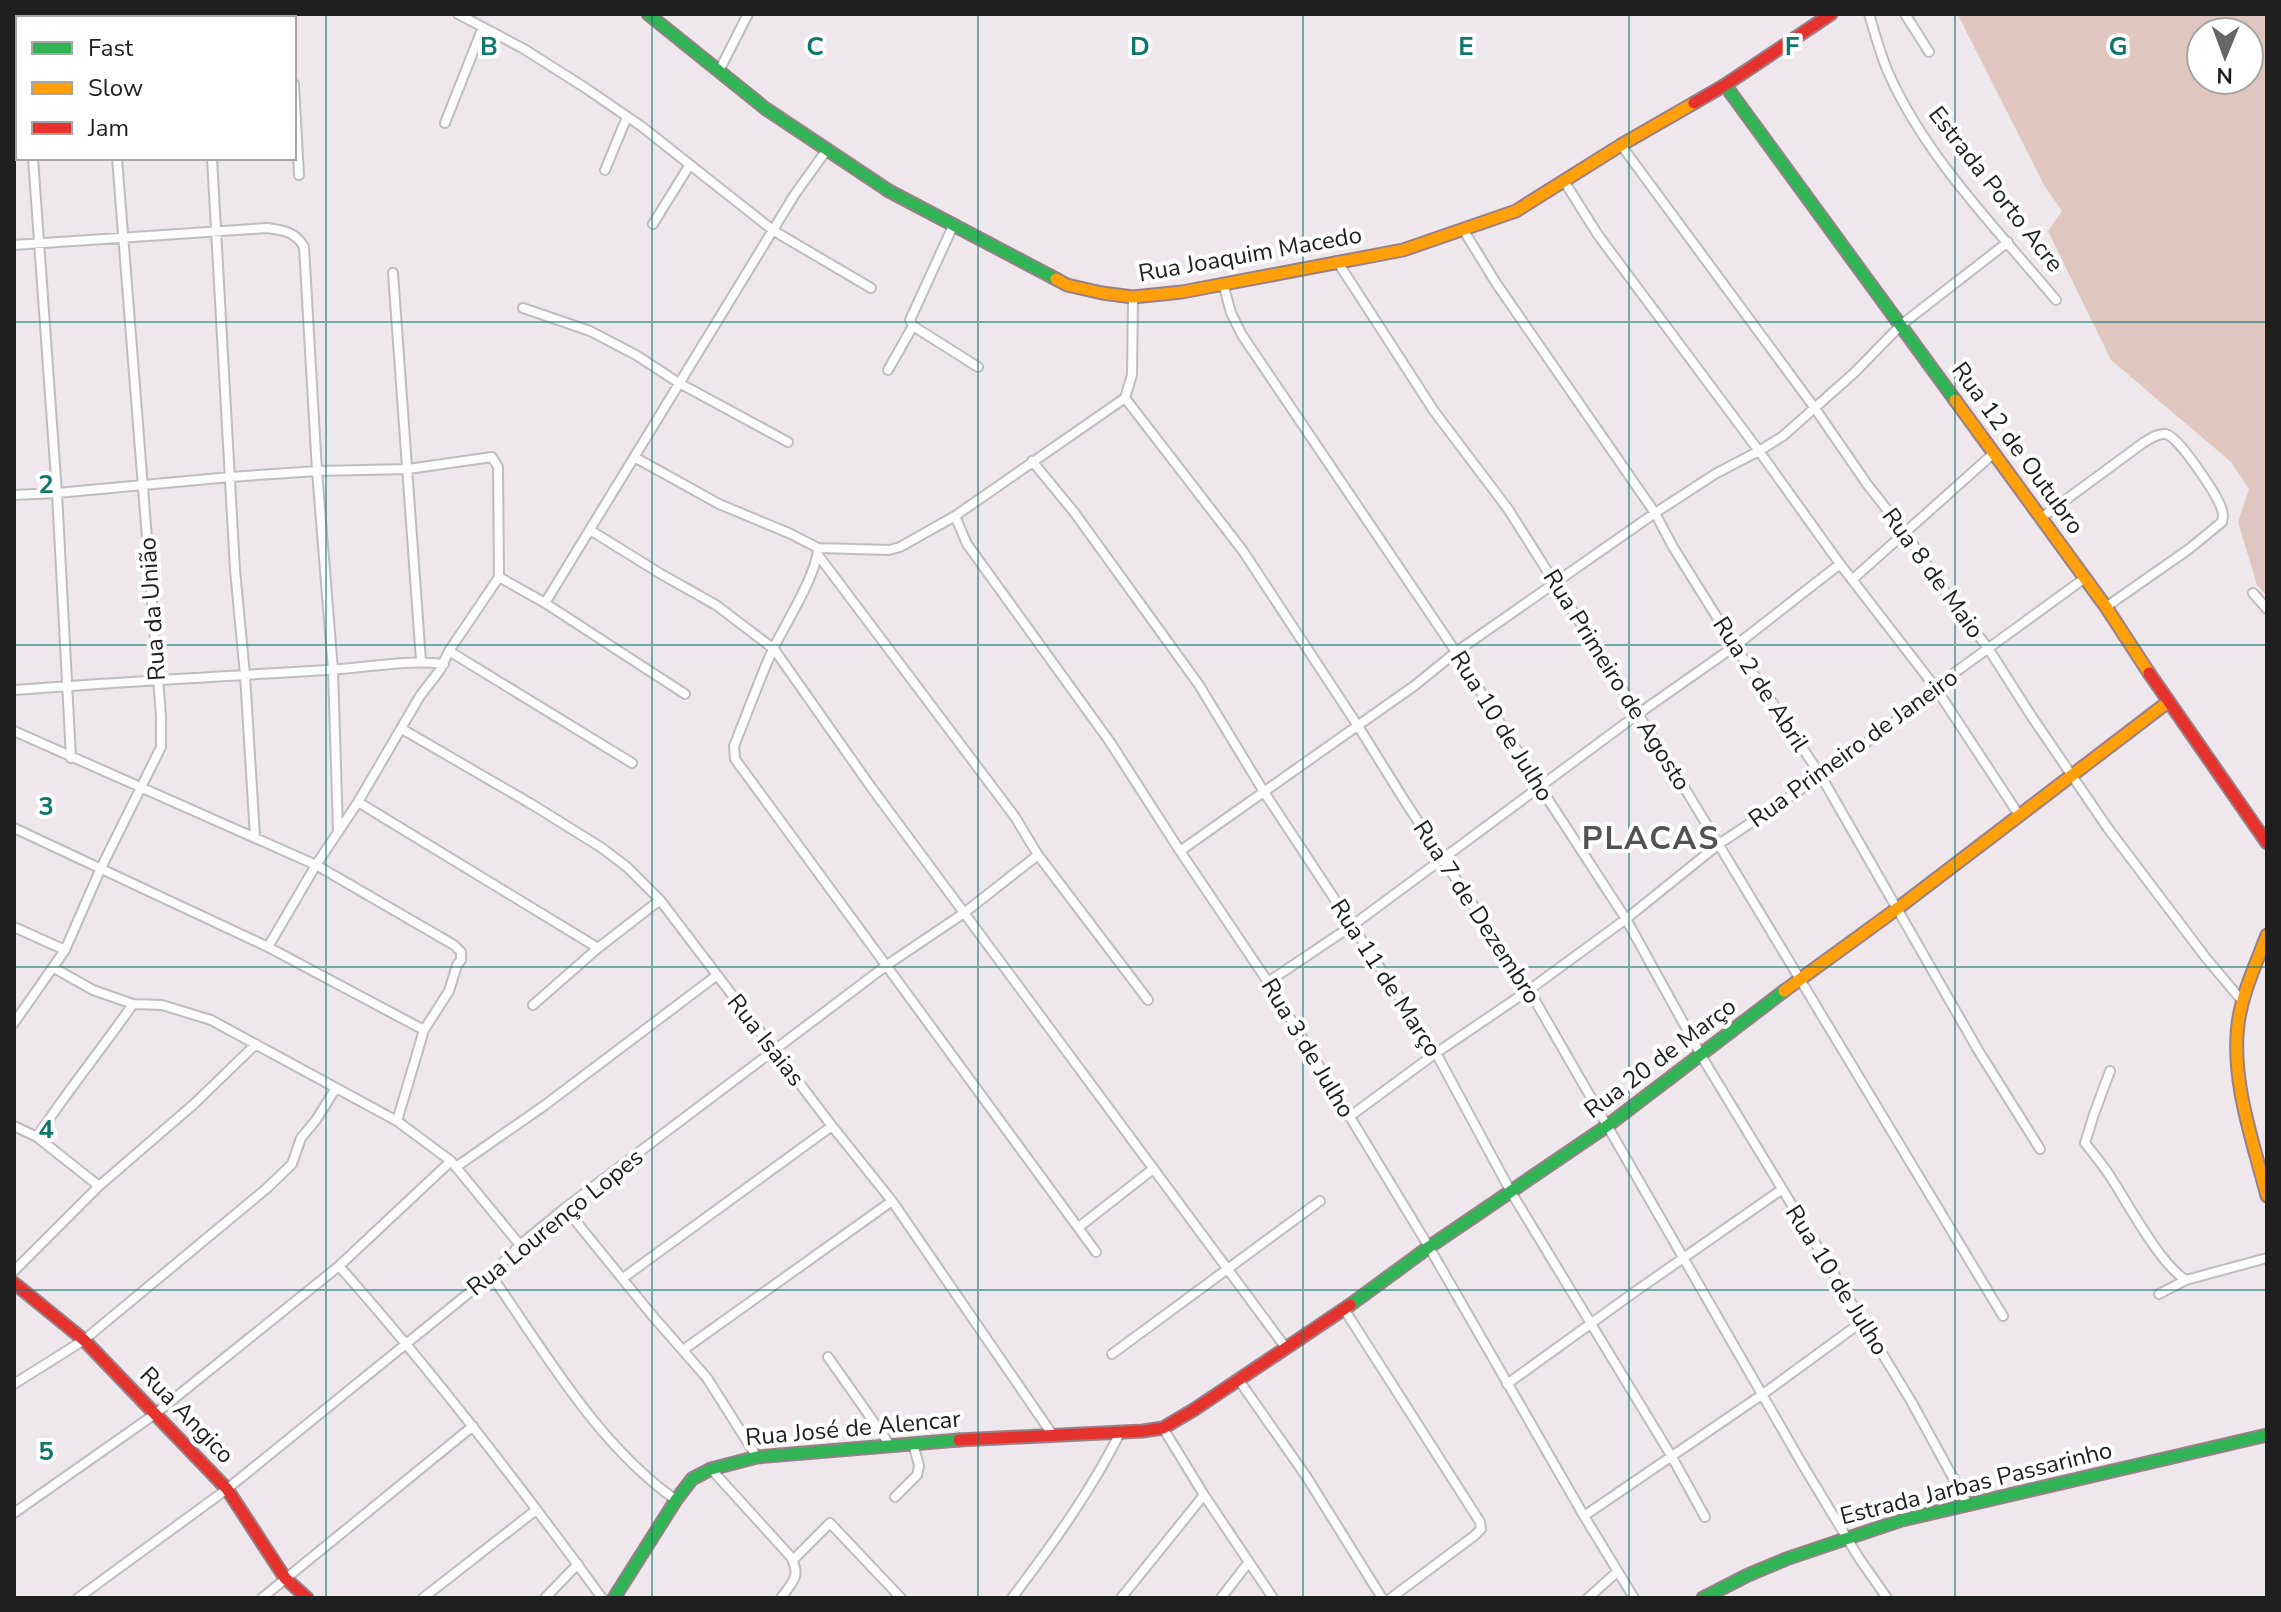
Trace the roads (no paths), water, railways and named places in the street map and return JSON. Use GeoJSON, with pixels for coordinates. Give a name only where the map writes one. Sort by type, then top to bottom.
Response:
{"type":"FeatureCollection","features":[{"type":"Feature","properties":{"kind":"street"},"geometry":{"type":"LineString","coordinates":[[458,14],[524,49],[627,117],[774,231],[871,288]]}},
{"type":"Feature","properties":{"kind":"street","name":"Rua Joaquim Macedo"},"geometry":{"type":"LineString","coordinates":[[648,14],[766,109],[889,191],[1067,285],[1133,297],[1182,292],[1403,250],[1516,211],[1725,85],[1831,14]]}},
{"type":"Feature","properties":{"kind":"street"},"geometry":{"type":"LineString","coordinates":[[719,71],[748,14]]}},
{"type":"Feature","properties":{"kind":"street","name":"Estrada Porto Acre"},"geometry":{"type":"LineString","coordinates":[[1869,14],[1889,73],[1906,108],[1940,159],[2056,300]]}},
{"type":"Feature","properties":{"kind":"street"},"geometry":{"type":"LineString","coordinates":[[1905,14],[1929,52]]}},
{"type":"Feature","properties":{"kind":"street"},"geometry":{"type":"LineString","coordinates":[[445,123],[483,27]]}},
{"type":"Feature","properties":{"kind":"street","name":"Rua 12 de Outubro"},"geometry":{"type":"LineString","coordinates":[[1725,85],[2106,607],[2267,843]]}},
{"type":"Feature","properties":{"kind":"street"},"geometry":{"type":"LineString","coordinates":[[605,170],[627,117]]}},
{"type":"Feature","properties":{"kind":"street"},"geometry":{"type":"LineString","coordinates":[[296,120],[299,175]]}},
{"type":"Feature","properties":{"kind":"street","name":"Rua 8 de Maio"},"geometry":{"type":"LineString","coordinates":[[1621,145],[1988,648],[2032,717],[2164,903],[2243,1002]]}},
{"type":"Feature","properties":{"kind":"street"},"geometry":{"type":"LineString","coordinates":[[545,603],[795,194],[826,151]]}},
{"type":"Feature","properties":{"kind":"street"},"geometry":{"type":"LineString","coordinates":[[33,160],[57,493],[71,758]]}},
{"type":"Feature","properties":{"kind":"street","name":"Rua da União"},"geometry":{"type":"LineString","coordinates":[[16,1017],[65,950],[101,868],[161,747],[117,160]]}},
{"type":"Feature","properties":{"kind":"street"},"geometry":{"type":"LineString","coordinates":[[212,160],[235,570],[255,837]]}},
{"type":"Feature","properties":{"kind":"street"},"geometry":{"type":"LineString","coordinates":[[653,224],[689,166]]}},
{"type":"Feature","properties":{"kind":"street"},"geometry":{"type":"LineString","coordinates":[[1564,181],[1598,235],[1840,564],[1935,687],[2019,815]]}},
{"type":"Feature","properties":{"kind":"street"},"geometry":{"type":"LineString","coordinates":[[888,370],[912,324],[911,315],[953,226]]}},
{"type":"Feature","properties":{"kind":"street"},"geometry":{"type":"LineString","coordinates":[[14,245],[267,228],[293,234],[304,247],[333,670],[338,831]]}},
{"type":"Feature","properties":{"kind":"street","name":"Rua 2 de Abril"},"geometry":{"type":"LineString","coordinates":[[1464,231],[1496,283],[1655,513],[1735,646],[1821,776],[1978,1050],[2040,1149]]}},
{"type":"Feature","properties":{"kind":"street"},"geometry":{"type":"LineString","coordinates":[[1180,851],[1655,513],[1715,474],[1783,436],[1854,373],[1901,325],[2008,242]]}},
{"type":"Feature","properties":{"kind":"street","name":"Rua Primeiro de Agosto"},"geometry":{"type":"LineString","coordinates":[[1337,261],[1434,411],[1508,509],[1638,714],[2003,1316]]}},
{"type":"Feature","properties":{"kind":"street"},"geometry":{"type":"LineString","coordinates":[[393,273],[421,661]]}},
{"type":"Feature","properties":{"kind":"street","name":"Rua 10 de Julho"},"geometry":{"type":"LineString","coordinates":[[1223,283],[1231,313],[1242,335],[1456,652],[1626,919],[1781,1190],[1911,1401],[1968,1505]]}},
{"type":"Feature","properties":{"kind":"street"},"geometry":{"type":"LineString","coordinates":[[818,551],[889,550],[900,547],[955,516],[1125,398],[1132,375],[1133,297]]}},
{"type":"Feature","properties":{"kind":"street"},"geometry":{"type":"LineString","coordinates":[[523,308],[590,331],[788,442]]}},
{"type":"Feature","properties":{"kind":"street"},"geometry":{"type":"LineString","coordinates":[[912,324],[978,367]]}},
{"type":"Feature","properties":{"kind":"street","name":"Rua 7 de Dezembro"},"geometry":{"type":"LineString","coordinates":[[1125,398],[1243,551],[1529,990],[1763,1394],[1887,1598]]}},
{"type":"Feature","properties":{"kind":"street"},"geometry":{"type":"LineString","coordinates":[[2041,518],[2143,443],[2164,434],[2171,436],[2196,465],[2222,510],[2222,522],[2212,533],[2106,607]]}},
{"type":"Feature","properties":{"kind":"street"},"geometry":{"type":"LineString","coordinates":[[1853,579],[1994,453]]}},
{"type":"Feature","properties":{"kind":"street"},"geometry":{"type":"LineString","coordinates":[[14,495],[317,471],[408,469],[492,457],[495,460],[498,467],[499,577],[420,696],[268,947]]}},
{"type":"Feature","properties":{"kind":"street"},"geometry":{"type":"LineString","coordinates":[[636,458],[719,504],[791,534],[818,551],[1015,817],[1038,855],[1148,1000]]}},
{"type":"Feature","properties":{"kind":"street","name":"Rua 11 de Março"},"geometry":{"type":"LineString","coordinates":[[1032,461],[1074,512],[1199,685],[1264,792],[1436,1053],[1511,1192],[1672,1457],[1705,1517]]}},
{"type":"Feature","properties":{"kind":"street","name":"Rua 3 de Julho"},"geometry":{"type":"LineString","coordinates":[[955,516],[967,544],[1110,742],[1268,982],[1429,1247],[1634,1598]]}},
{"type":"Feature","properties":{"kind":"street"},"geometry":{"type":"LineString","coordinates":[[590,530],[716,605],[774,649],[871,787],[1286,1348]]}},
{"type":"Feature","properties":{"kind":"street"},"geometry":{"type":"LineString","coordinates":[[818,551],[774,649],[734,746],[734,754],[739,765],[1096,1252]]}},
{"type":"Feature","properties":{"kind":"street"},"geometry":{"type":"LineString","coordinates":[[1268,982],[1353,925],[1735,646],[1840,564]]}},
{"type":"Feature","properties":{"kind":"street"},"geometry":{"type":"LineString","coordinates":[[499,577],[545,603],[685,694]]}},
{"type":"Feature","properties":{"kind":"street","name":"Rua Primeiro de Janeiro"},"geometry":{"type":"LineString","coordinates":[[1349,1117],[1626,919],[1719,844],[1821,776],[1893,723],[1935,687],[2085,578]]}},
{"type":"Feature","properties":{"kind":"street"},"geometry":{"type":"LineString","coordinates":[[2253,593],[2267,609]]}},
{"type":"Feature","properties":{"kind":"street"},"geometry":{"type":"LineString","coordinates":[[449,651],[632,763]]}},
{"type":"Feature","properties":{"kind":"street"},"geometry":{"type":"LineString","coordinates":[[14,690],[333,670],[421,661],[444,664]]}},
{"type":"Feature","properties":{"kind":"street","name":"Rua 20 de Março"},"geometry":{"type":"LineString","coordinates":[[1163,1428],[1344,1309],[1607,1126],[2168,702]]}},
{"type":"Feature","properties":{"kind":"street","name":"Rua Isaias"},"geometry":{"type":"LineString","coordinates":[[402,729],[602,848],[627,867],[660,900],[892,1201],[1052,1434]]}},
{"type":"Feature","properties":{"kind":"street"},"geometry":{"type":"LineString","coordinates":[[14,731],[316,865],[454,945],[461,952],[449,991],[424,1030],[397,1121]]}},
{"type":"Feature","properties":{"kind":"street"},"geometry":{"type":"LineString","coordinates":[[358,802],[598,948]]}},
{"type":"Feature","properties":{"kind":"street"},"geometry":{"type":"LineString","coordinates":[[14,828],[268,947],[424,1030]]}},
{"type":"Feature","properties":{"kind":"street","name":"Rua Lourenço Lopes"},"geometry":{"type":"LineString","coordinates":[[78,1598],[227,1489],[491,1275],[520,1245],[565,1208],[774,1049],[887,965],[964,913],[1038,855]]}},
{"type":"Feature","properties":{"kind":"street"},"geometry":{"type":"LineString","coordinates":[[533,1005],[598,948],[660,900]]}},
{"type":"Feature","properties":{"kind":"street"},"geometry":{"type":"LineString","coordinates":[[14,927],[65,950]]}},
{"type":"Feature","properties":{"kind":"street"},"geometry":{"type":"LineString","coordinates":[[2267,935],[2243,1002],[2238,1045],[2245,1108],[2267,1196]]}},
{"type":"Feature","properties":{"kind":"street"},"geometry":{"type":"LineString","coordinates":[[54,968],[93,990],[133,1004],[162,1005],[211,1020],[397,1121],[454,1164],[520,1245]]}},
{"type":"Feature","properties":{"kind":"street"},"geometry":{"type":"LineString","coordinates":[[14,1513],[155,1414],[339,1266],[454,1164],[545,1105],[716,976]]}},
{"type":"Feature","properties":{"kind":"street"},"geometry":{"type":"LineString","coordinates":[[37,1137],[65,1094],[97,1057],[133,1004]]}},
{"type":"Feature","properties":{"kind":"street"},"geometry":{"type":"LineString","coordinates":[[14,1271],[99,1186],[194,1104],[256,1044]]}},
{"type":"Feature","properties":{"kind":"street"},"geometry":{"type":"LineString","coordinates":[[2110,1071],[2085,1143],[2107,1171],[2142,1228],[2177,1274],[2186,1280]]}},
{"type":"Feature","properties":{"kind":"street"},"geometry":{"type":"LineString","coordinates":[[14,1384],[84,1340],[266,1189],[292,1164],[301,1138],[336,1088]]}},
{"type":"Feature","properties":{"kind":"street"},"geometry":{"type":"LineString","coordinates":[[14,1126],[37,1137],[99,1186]]}},
{"type":"Feature","properties":{"kind":"street"},"geometry":{"type":"LineString","coordinates":[[623,1278],[832,1126]]}},
{"type":"Feature","properties":{"kind":"street"},"geometry":{"type":"LineString","coordinates":[[1079,1227],[1153,1169]]}},
{"type":"Feature","properties":{"kind":"street"},"geometry":{"type":"LineString","coordinates":[[1507,1384],[1781,1190]]}},
{"type":"Feature","properties":{"kind":"street"},"geometry":{"type":"LineString","coordinates":[[683,1350],[892,1201]]}},
{"type":"Feature","properties":{"kind":"street"},"geometry":{"type":"LineString","coordinates":[[1112,1354],[1320,1201]]}},
{"type":"Feature","properties":{"kind":"street"},"geometry":{"type":"LineString","coordinates":[[565,1208],[707,1378],[757,1457]]}},
{"type":"Feature","properties":{"kind":"street"},"geometry":{"type":"LineString","coordinates":[[2159,1294],[2186,1280],[2267,1258]]}},
{"type":"Feature","properties":{"kind":"street"},"geometry":{"type":"LineString","coordinates":[[339,1266],[407,1342],[602,1598]]}},
{"type":"Feature","properties":{"kind":"street"},"geometry":{"type":"LineString","coordinates":[[491,1275],[606,1436],[651,1482],[676,1500]]}},
{"type":"Feature","properties":{"kind":"street","name":"Rua Angico"},"geometry":{"type":"LineString","coordinates":[[14,1283],[84,1340],[227,1489],[285,1578],[307,1598]]}},
{"type":"Feature","properties":{"kind":"street"},"geometry":{"type":"LineString","coordinates":[[1344,1309],[1480,1522],[1481,1529],[1474,1536],[1391,1598]]}},
{"type":"Feature","properties":{"kind":"street"},"geometry":{"type":"LineString","coordinates":[[1584,1516],[1763,1394],[1863,1321]]}},
{"type":"Feature","properties":{"kind":"street"},"geometry":{"type":"LineString","coordinates":[[828,1357],[890,1445]]}},
{"type":"Feature","properties":{"kind":"street"},"geometry":{"type":"LineString","coordinates":[[1238,1379],[1306,1476],[1382,1598]]}},
{"type":"Feature","properties":{"kind":"street"},"geometry":{"type":"LineString","coordinates":[[262,1598],[473,1426]]}},
{"type":"Feature","properties":{"kind":"street"},"geometry":{"type":"LineString","coordinates":[[1163,1428],[1273,1598]]}},
{"type":"Feature","properties":{"kind":"street","name":"Rua José de Alencar"},"geometry":{"type":"LineString","coordinates":[[614,1598],[692,1479],[732,1462],[913,1443],[1163,1428]]}},
{"type":"Feature","properties":{"kind":"street"},"geometry":{"type":"LineString","coordinates":[[1012,1598],[1073,1514],[1102,1469],[1121,1431]]}},
{"type":"Feature","properties":{"kind":"street","name":"Estrada Jarbas Passarinho"},"geometry":{"type":"LineString","coordinates":[[1703,1598],[1747,1576],[1847,1536],[1902,1520],[2267,1435]]}},
{"type":"Feature","properties":{"kind":"street"},"geometry":{"type":"LineString","coordinates":[[895,1497],[919,1471],[913,1443]]}},
{"type":"Feature","properties":{"kind":"street"},"geometry":{"type":"LineString","coordinates":[[711,1469],[793,1560],[796,1576],[781,1598]]}},
{"type":"Feature","properties":{"kind":"street"},"geometry":{"type":"LineString","coordinates":[[1121,1598],[1204,1495]]}},
{"type":"Feature","properties":{"kind":"street"},"geometry":{"type":"LineString","coordinates":[[423,1598],[536,1510]]}},
{"type":"Feature","properties":{"kind":"street"},"geometry":{"type":"LineString","coordinates":[[793,1560],[830,1523],[901,1598]]}},
{"type":"Feature","properties":{"kind":"street"},"geometry":{"type":"LineString","coordinates":[[1221,1598],[1248,1563]]}},
{"type":"Feature","properties":{"kind":"street"},"geometry":{"type":"LineString","coordinates":[[545,1598],[578,1564]]}},
{"type":"Feature","properties":{"kind":"street"},"geometry":{"type":"LineString","coordinates":[[1588,1598],[1617,1572]]}},
{"type":"Feature","properties":{"kind":"district","name":"PLACAS"},"geometry":{"type":"Point","coordinates":[1651,838]}}]}
